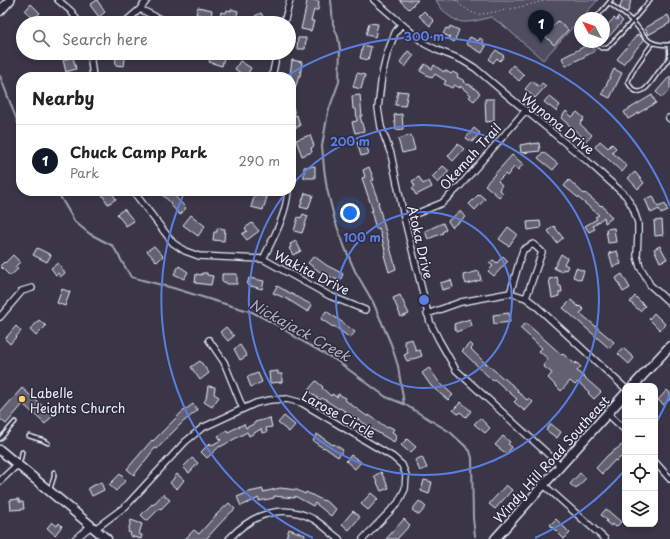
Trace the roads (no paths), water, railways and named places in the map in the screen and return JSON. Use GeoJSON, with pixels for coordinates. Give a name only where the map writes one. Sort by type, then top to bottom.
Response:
{"type":"FeatureCollection","features":[{"type":"Feature","properties":{"kind":"main road"},"geometry":{"type":"LineString","coordinates":[[0,11],[10,0]]}},
{"type":"Feature","properties":{"kind":"main road"},"geometry":{"type":"LineString","coordinates":[[636,383],[670,346]]}},
{"type":"Feature","properties":{"kind":"main road","name":"Windy Hill Road Southeast"},"geometry":{"type":"LineString","coordinates":[[495,539],[622,397]]}},
{"type":"Feature","properties":{"kind":"main road"},"geometry":{"type":"LineString","coordinates":[[0,450],[107,539]]}},
{"type":"Feature","properties":{"kind":"street"},"geometry":{"type":"LineString","coordinates":[[58,0],[71,11],[74,16]]}},
{"type":"Feature","properties":{"kind":"street"},"geometry":{"type":"LineString","coordinates":[[132,16],[147,0]]}},
{"type":"Feature","properties":{"kind":"street"},"geometry":{"type":"LineString","coordinates":[[286,16],[290,0]]}},
{"type":"Feature","properties":{"kind":"street","name":"Wynona Drive"},"geometry":{"type":"LineString","coordinates":[[374,0],[425,44],[462,60],[476,68],[525,111],[586,160],[626,196],[633,208],[638,223],[637,256],[640,267],[650,285],[670,303]]}},
{"type":"Feature","properties":{"kind":"street"},"geometry":{"type":"LineString","coordinates":[[140,9],[154,16]]}},
{"type":"Feature","properties":{"kind":"street","name":"Atoka Drive"},"geometry":{"type":"LineString","coordinates":[[401,24],[395,33],[387,54],[382,75],[378,108],[381,127],[391,154],[427,314],[439,340],[456,370],[561,466]]}},
{"type":"Feature","properties":{"kind":"street"},"geometry":{"type":"LineString","coordinates":[[91,60],[92,72]]}},
{"type":"Feature","properties":{"kind":"street"},"geometry":{"type":"LineString","coordinates":[[273,72],[276,60]]}},
{"type":"Feature","properties":{"kind":"street","name":"Okemah Trail"},"geometry":{"type":"LineString","coordinates":[[404,217],[442,203],[460,186],[525,111]]}},
{"type":"Feature","properties":{"kind":"street","name":"Wakita Drive"},"geometry":{"type":"LineString","coordinates":[[137,196],[173,243],[185,250],[199,256],[263,259],[330,296],[365,310]]}},
{"type":"Feature","properties":{"kind":"street"},"geometry":{"type":"LineString","coordinates":[[263,259],[279,226],[287,196]]}},
{"type":"Feature","properties":{"kind":"street"},"geometry":{"type":"LineString","coordinates":[[510,293],[523,250],[533,244],[542,252],[526,298]]}},
{"type":"Feature","properties":{"kind":"street"},"geometry":{"type":"LineString","coordinates":[[0,317],[22,291],[32,288]]}},
{"type":"Feature","properties":{"kind":"street"},"geometry":{"type":"LineString","coordinates":[[427,314],[461,302],[510,293],[526,298],[622,385]]}},
{"type":"Feature","properties":{"kind":"street"},"geometry":{"type":"LineString","coordinates":[[209,340],[224,362],[243,408]]}},
{"type":"Feature","properties":{"kind":"street","name":"Larose Circle"},"geometry":{"type":"LineString","coordinates":[[75,539],[126,506],[185,442],[202,428],[256,403],[287,399],[302,403],[394,457],[402,465],[406,474],[405,489],[398,503],[363,539]]}},
{"type":"Feature","properties":{"kind":"street"},"geometry":{"type":"LineString","coordinates":[[607,413],[622,427]]}},
{"type":"Feature","properties":{"kind":"street"},"geometry":{"type":"LineString","coordinates":[[0,481],[17,464]]}},
{"type":"Feature","properties":{"kind":"street"},"geometry":{"type":"LineString","coordinates":[[658,465],[670,479]]}},
{"type":"Feature","properties":{"kind":"street"},"geometry":{"type":"LineString","coordinates":[[544,485],[605,539]]}},
{"type":"Feature","properties":{"kind":"street"},"geometry":{"type":"LineString","coordinates":[[229,539],[254,518],[269,513],[285,511],[300,514],[315,520],[339,539]]}},
{"type":"Feature","properties":{"kind":"lane"},"geometry":{"type":"LineString","coordinates":[[610,45],[650,0]]}},
{"type":"Feature","properties":{"kind":"lane"},"geometry":{"type":"LineString","coordinates":[[601,12],[610,2],[632,21],[648,41],[659,45],[669,44],[670,56],[648,88],[638,92],[631,88],[628,82],[630,76],[653,43]]}},
{"type":"Feature","properties":{"kind":"lane"},"geometry":{"type":"LineString","coordinates":[[0,439],[15,422]]}},
{"type":"Feature","properties":{"kind":"lane"},"geometry":{"type":"LineString","coordinates":[[29,436],[48,443]]}},
{"type":"Feature","properties":{"kind":"lane"},"geometry":{"type":"LineString","coordinates":[[17,464],[21,458],[22,452]]}},
{"type":"Feature","properties":{"kind":"lane"},"geometry":{"type":"LineString","coordinates":[[49,491],[52,486],[54,472]]}},
{"type":"Feature","properties":{"kind":"waterway"},"geometry":{"type":"LineString","coordinates":[[331,0],[333,24],[338,37],[340,49],[339,82],[328,112],[322,146],[327,189],[335,221],[345,248],[355,271],[373,302],[391,344],[398,366],[404,404]]}},
{"type":"Feature","properties":{"kind":"waterway","name":"Nickajack Creek"},"geometry":{"type":"LineString","coordinates":[[0,76],[16,118]]}},
{"type":"Feature","properties":{"kind":"waterway","name":"Nickajack Creek"},"geometry":{"type":"LineString","coordinates":[[60,196],[75,222],[90,234],[113,246],[131,277],[252,312],[277,325],[337,361],[386,397],[404,404],[450,432],[470,451],[472,458],[473,518],[475,536]]}},
{"type":"Feature","properties":{"kind":"place","name":"Chuck Camp Park"},"geometry":{"type":"Point","coordinates":[541,43]}},
{"type":"Feature","properties":{"kind":"place","name":"Labelle Heights Church"},"geometry":{"type":"Point","coordinates":[22,399]}}]}
